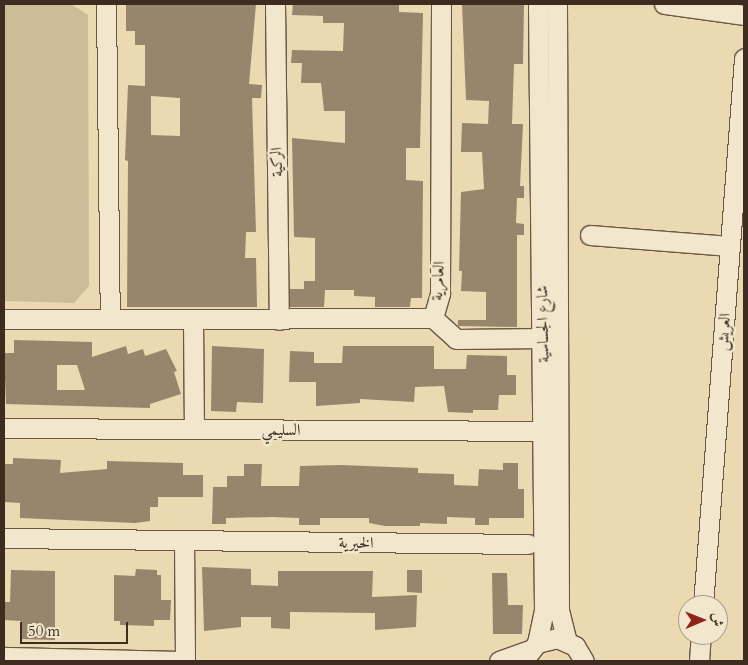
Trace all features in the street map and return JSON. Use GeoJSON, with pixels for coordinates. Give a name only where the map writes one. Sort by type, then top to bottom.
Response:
{"type":"FeatureCollection","features":[{"type":"Feature","properties":{"kind":"street"},"geometry":{"type":"LineString","coordinates":[[106,4],[110,319]]}},
{"type":"Feature","properties":{"kind":"street","name":"الركية"},"geometry":{"type":"LineString","coordinates":[[275,4],[279,320]]}},
{"type":"Feature","properties":{"kind":"street","name":"العامرية"},"geometry":{"type":"LineString","coordinates":[[4,319],[279,320],[434,318],[440,293],[441,4]]}},
{"type":"Feature","properties":{"kind":"street","name":"شارع الجساسية"},"geometry":{"type":"LineString","coordinates":[[538,4],[543,338],[551,432],[559,610],[567,641]]}},
{"type":"Feature","properties":{"kind":"street","name":"شارع الجساسية"},"geometry":{"type":"LineString","coordinates":[[530,651],[544,610],[551,432],[557,4]]}},
{"type":"Feature","properties":{"kind":"street"},"geometry":{"type":"LineString","coordinates":[[664,4],[733,10],[744,15]]}},
{"type":"Feature","properties":{"kind":"street","name":"العريش"},"geometry":{"type":"LineString","coordinates":[[704,595],[744,59]]}},
{"type":"Feature","properties":{"kind":"street"},"geometry":{"type":"LineString","coordinates":[[590,235],[730,246]]}},
{"type":"Feature","properties":{"kind":"street"},"geometry":{"type":"LineString","coordinates":[[434,318],[456,339],[543,338]]}},
{"type":"Feature","properties":{"kind":"street"},"geometry":{"type":"LineString","coordinates":[[193,319],[194,429]]}},
{"type":"Feature","properties":{"kind":"street","name":"السليمي"},"geometry":{"type":"LineString","coordinates":[[4,428],[551,432]]}},
{"type":"Feature","properties":{"kind":"street","name":"الخيرية"},"geometry":{"type":"LineString","coordinates":[[4,538],[528,544]]}},
{"type":"Feature","properties":{"kind":"street"},"geometry":{"type":"LineString","coordinates":[[4,657],[183,661],[184,541]]}},
{"type":"Feature","properties":{"kind":"street"},"geometry":{"type":"LineString","coordinates":[[498,661],[530,651],[546,638],[567,641],[584,661]]}},
{"type":"Feature","properties":{"kind":"street"},"geometry":{"type":"LineString","coordinates":[[699,661],[700,645]]}},
{"type":"Feature","properties":{"kind":"shaded area"},"geometry":{"type":"Polygon","coordinates":[[[4,4],[71,4],[88,15],[89,286],[74,303],[4,301],[4,4]]]}},
{"type":"Feature","properties":{"kind":"building"},"geometry":{"type":"Polygon","coordinates":[[[126,4],[256,4],[249,84],[262,85],[261,98],[252,98],[256,232],[246,232],[245,258],[256,258],[257,307],[127,307],[128,161],[125,160],[128,85],[145,86],[145,45],[135,45],[135,31],[126,31],[126,4]],[[151,96],[151,135],[180,136],[180,98],[151,96]]]}},
{"type":"Feature","properties":{"kind":"building"},"geometry":{"type":"Polygon","coordinates":[[[293,4],[399,4],[399,12],[423,13],[420,148],[406,148],[406,180],[423,181],[422,298],[411,298],[410,307],[375,307],[375,297],[354,296],[354,290],[325,290],[324,307],[290,307],[290,289],[304,289],[304,281],[315,281],[315,238],[294,237],[292,138],[345,143],[345,111],[324,111],[321,83],[301,83],[302,63],[291,63],[292,50],[343,51],[344,23],[323,23],[323,16],[292,15],[293,4]]]}},
{"type":"Feature","properties":{"kind":"building"},"geometry":{"type":"Polygon","coordinates":[[[462,4],[524,4],[523,64],[514,64],[512,124],[523,124],[520,186],[524,186],[524,198],[517,198],[516,223],[524,224],[524,235],[517,235],[517,327],[458,326],[458,320],[486,320],[486,292],[461,291],[462,271],[459,271],[461,192],[484,189],[482,152],[461,152],[462,123],[488,124],[489,101],[466,100],[462,4]]]}},
{"type":"Feature","properties":{"kind":"building"},"geometry":{"type":"Polygon","coordinates":[[[14,340],[92,342],[92,357],[126,346],[128,354],[143,349],[145,356],[166,349],[177,371],[174,372],[181,394],[150,404],[150,408],[6,404],[4,353],[14,353],[14,340]],[[57,365],[57,390],[85,390],[77,365],[57,365]]]}},
{"type":"Feature","properties":{"kind":"building"},"geometry":{"type":"Polygon","coordinates":[[[212,346],[264,349],[263,403],[237,402],[236,412],[211,411],[212,346]]]}},
{"type":"Feature","properties":{"kind":"building"},"geometry":{"type":"Polygon","coordinates":[[[343,346],[434,346],[434,369],[466,369],[467,355],[507,356],[507,375],[516,375],[516,395],[499,395],[498,410],[473,410],[473,413],[448,412],[444,386],[415,387],[414,402],[360,399],[360,403],[316,406],[316,382],[289,382],[290,351],[314,352],[314,363],[342,363],[343,346]]]}},
{"type":"Feature","properties":{"kind":"building"},"geometry":{"type":"Polygon","coordinates":[[[13,458],[61,460],[60,473],[107,469],[107,461],[183,463],[183,475],[203,475],[203,497],[158,497],[158,507],[150,507],[150,521],[135,523],[20,518],[20,503],[4,502],[4,464],[13,464],[13,458]]]}},
{"type":"Feature","properties":{"kind":"building"},"geometry":{"type":"Polygon","coordinates":[[[503,463],[518,463],[518,489],[524,489],[524,518],[489,518],[489,525],[475,525],[475,518],[447,517],[447,524],[420,523],[420,526],[385,526],[369,523],[369,518],[320,518],[320,525],[299,525],[299,518],[272,517],[226,518],[226,524],[212,524],[213,487],[227,487],[227,476],[244,476],[244,464],[262,464],[261,486],[299,486],[300,466],[340,465],[418,468],[418,473],[454,474],[454,485],[478,486],[479,469],[503,470],[503,463]]]}},
{"type":"Feature","properties":{"kind":"building"},"geometry":{"type":"Polygon","coordinates":[[[202,567],[251,569],[251,585],[278,586],[278,571],[373,571],[372,597],[417,595],[416,627],[375,630],[375,613],[290,612],[290,629],[271,628],[271,617],[241,617],[241,627],[204,631],[202,567]]]}},
{"type":"Feature","properties":{"kind":"building"},"geometry":{"type":"Polygon","coordinates":[[[136,569],[157,570],[157,575],[161,575],[161,600],[171,600],[170,620],[154,620],[154,626],[120,625],[120,621],[114,621],[114,575],[135,576],[136,569]]]}},
{"type":"Feature","properties":{"kind":"building"},"geometry":{"type":"Polygon","coordinates":[[[11,570],[55,571],[55,640],[21,639],[21,621],[4,620],[5,602],[10,602],[11,570]]]}},
{"type":"Feature","properties":{"kind":"building"},"geometry":{"type":"Polygon","coordinates":[[[407,570],[422,570],[422,593],[407,592],[407,570]]]}},
{"type":"Feature","properties":{"kind":"building"},"geometry":{"type":"Polygon","coordinates":[[[492,573],[507,573],[508,605],[523,605],[522,634],[493,634],[492,573]]]}}]}
